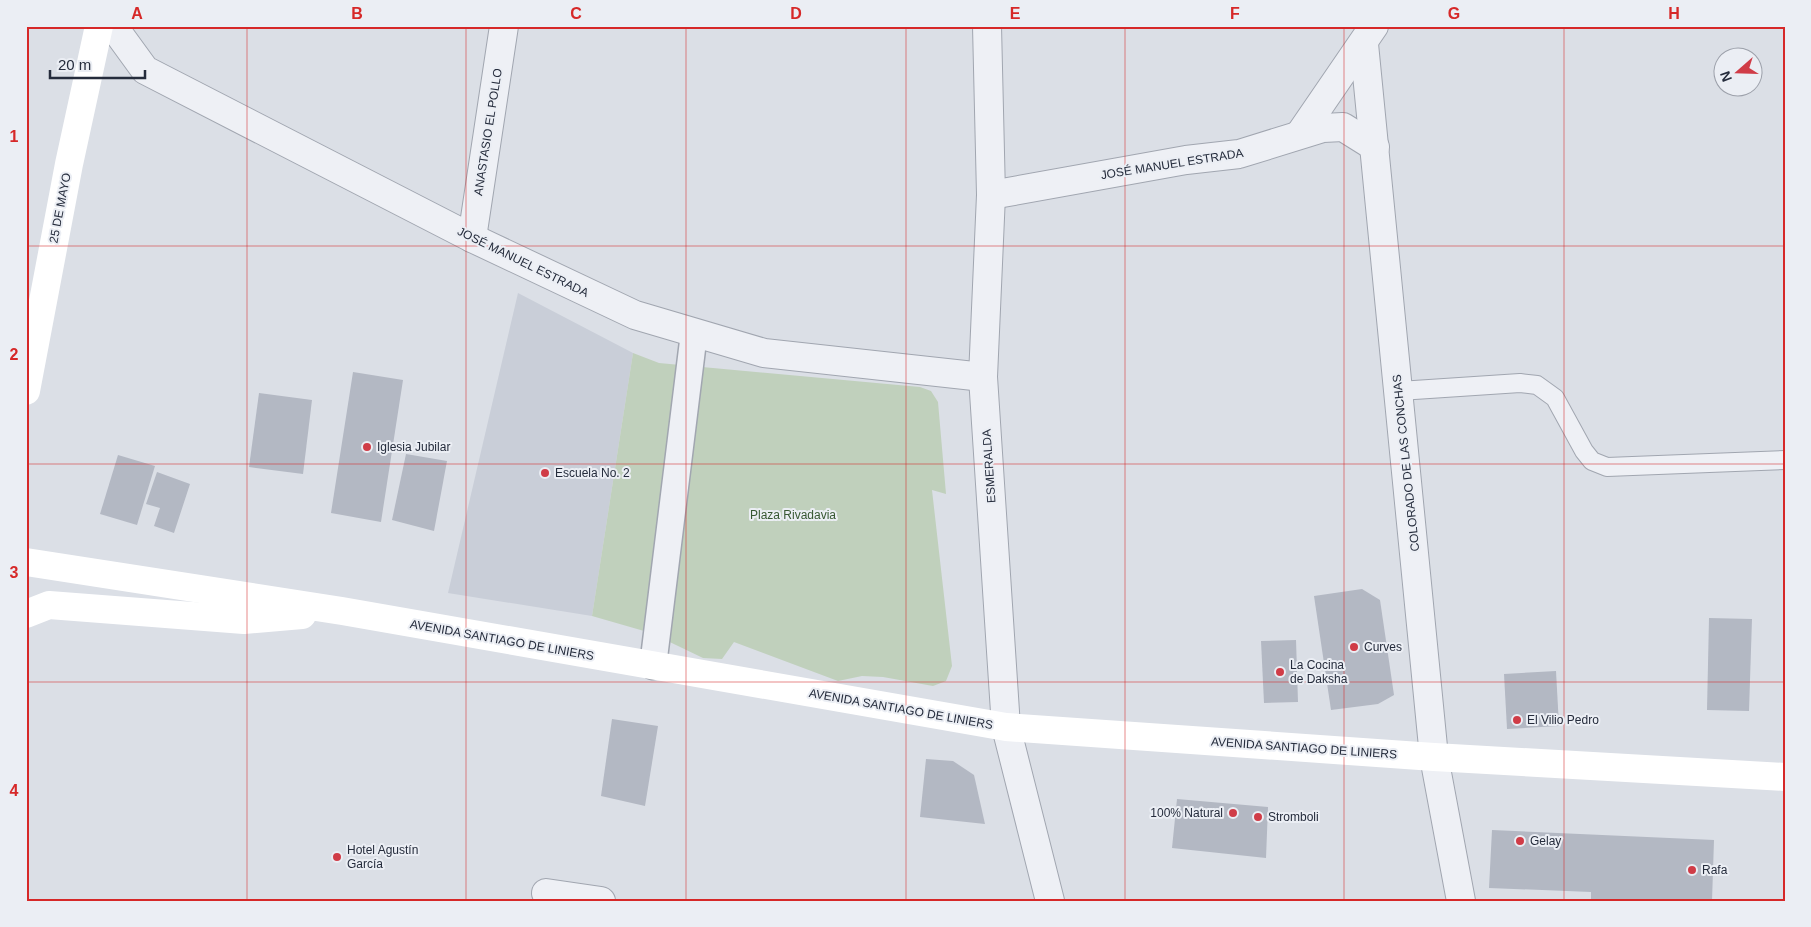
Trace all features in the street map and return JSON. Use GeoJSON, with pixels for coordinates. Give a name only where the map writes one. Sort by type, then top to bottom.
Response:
{"type":"FeatureCollection","features":[{"type":"Feature","properties":{"kind":"main road","name":"25 DE MAYO"},"geometry":{"type":"LineString","coordinates":[[26,391],[69,164],[99,26]]}},
{"type":"Feature","properties":{"kind":"main road","name":"AVENIDA SANTIAGO DE LINIERS"},"geometry":{"type":"LineString","coordinates":[[26,562],[342,611],[1006,727],[1434,757],[1785,778]]}},
{"type":"Feature","properties":{"kind":"main road"},"geometry":{"type":"LineString","coordinates":[[26,614],[49,605],[244,620],[342,611]]}},
{"type":"Feature","properties":{"kind":"street","name":"JOSÉ MANUEL ESTRADA"},"geometry":{"type":"LineString","coordinates":[[113,26],[145,70],[472,238],[635,315],[764,353],[983,377]]}},
{"type":"Feature","properties":{"kind":"street","name":"ANASTASIO EL POLLO"},"geometry":{"type":"LineString","coordinates":[[472,238],[504,26]]}},
{"type":"Feature","properties":{"kind":"street","name":"ESMERALDA"},"geometry":{"type":"LineString","coordinates":[[987,26],[991,195],[983,377],[1006,727],[1050,901]]}},
{"type":"Feature","properties":{"kind":"street"},"geometry":{"type":"LineString","coordinates":[[1300,134],[1369,35]]}},
{"type":"Feature","properties":{"kind":"street","name":"COLORADO DE LAS CONCHAS"},"geometry":{"type":"LineString","coordinates":[[1369,35],[1375,147],[1434,757],[1461,901]]}},
{"type":"Feature","properties":{"kind":"street","name":"JOSÉ MANUEL ESTRADA"},"geometry":{"type":"LineString","coordinates":[[991,195],[1186,160],[1239,154],[1323,128],[1342,128],[1375,147]]}},
{"type":"Feature","properties":{"kind":"street"},"geometry":{"type":"LineString","coordinates":[[654,666],[694,333]]}},
{"type":"Feature","properties":{"kind":"street"},"geometry":{"type":"LineString","coordinates":[[546,893],[601,901]]}},
{"type":"Feature","properties":{"kind":"lane"},"geometry":{"type":"LineString","coordinates":[[1399,391],[1520,383],[1537,385],[1555,398],[1584,451],[1592,461],[1607,467],[1785,460]]}},
{"type":"Feature","properties":{"kind":"shaded area","name":"Escuela No. 2"},"geometry":{"type":"Polygon","coordinates":[[[518,293],[633,353],[592,616],[448,593],[518,293]]]}},
{"type":"Feature","properties":{"kind":"green space","name":"Plaza Rivadavia"},"geometry":{"type":"Polygon","coordinates":[[[633,353],[659,363],[920,387],[931,391],[938,402],[946,494],[932,490],[952,666],[946,681],[933,686],[883,677],[862,676],[838,681],[734,642],[722,659],[703,658],[651,633],[592,616],[633,353]]]}},
{"type":"Feature","properties":{"kind":"building","name":"Iglesia Jubilar"},"geometry":{"type":"Polygon","coordinates":[[[353,372],[403,380],[381,522],[331,513],[353,372]]]}},
{"type":"Feature","properties":{"kind":"building"},"geometry":{"type":"Polygon","coordinates":[[[259,393],[312,400],[303,474],[249,467],[259,393]]]}},
{"type":"Feature","properties":{"kind":"building","name":"Iglesia Jubilar"},"geometry":{"type":"Polygon","coordinates":[[[406,454],[447,461],[434,531],[392,520],[406,454]]]}},
{"type":"Feature","properties":{"kind":"building"},"geometry":{"type":"Polygon","coordinates":[[[118,455],[155,466],[137,525],[100,514],[118,455]]]}},
{"type":"Feature","properties":{"kind":"building"},"geometry":{"type":"Polygon","coordinates":[[[157,472],[190,484],[174,533],[154,526],[160,508],[146,504],[157,472]]]}},
{"type":"Feature","properties":{"kind":"building","name":"Curves"},"geometry":{"type":"Polygon","coordinates":[[[1362,589],[1380,600],[1394,695],[1378,704],[1331,710],[1314,596],[1362,589]]]}},
{"type":"Feature","properties":{"kind":"building"},"geometry":{"type":"Polygon","coordinates":[[[1709,618],[1752,619],[1749,711],[1707,710],[1709,618]]]}},
{"type":"Feature","properties":{"kind":"building","name":"La Cocina de Daksha"},"geometry":{"type":"Polygon","coordinates":[[[1296,640],[1298,702],[1264,703],[1261,641],[1296,640]]]}},
{"type":"Feature","properties":{"kind":"building"},"geometry":{"type":"Polygon","coordinates":[[[1556,671],[1559,726],[1507,729],[1504,674],[1556,671]]]}},
{"type":"Feature","properties":{"kind":"building"},"geometry":{"type":"Polygon","coordinates":[[[612,719],[658,726],[645,806],[601,796],[612,719]]]}},
{"type":"Feature","properties":{"kind":"building"},"geometry":{"type":"Polygon","coordinates":[[[926,759],[953,761],[974,775],[985,824],[920,817],[926,759]]]}},
{"type":"Feature","properties":{"kind":"building"},"geometry":{"type":"Polygon","coordinates":[[[1177,799],[1268,807],[1266,858],[1172,848],[1177,799]]]}},
{"type":"Feature","properties":{"kind":"building"},"geometry":{"type":"Polygon","coordinates":[[[1492,830],[1714,840],[1712,901],[1591,901],[1591,892],[1489,888],[1492,830]]]}},
{"type":"Feature","properties":{"kind":"place","name":"Iglesia Jubilar"},"geometry":{"type":"Point","coordinates":[367,447]}},
{"type":"Feature","properties":{"kind":"place","name":"Escuela No. 2"},"geometry":{"type":"Point","coordinates":[545,473]}},
{"type":"Feature","properties":{"kind":"place","name":"Curves"},"geometry":{"type":"Point","coordinates":[1354,647]}},
{"type":"Feature","properties":{"kind":"place","name":"La Cocina de Daksha"},"geometry":{"type":"Point","coordinates":[1280,672]}},
{"type":"Feature","properties":{"kind":"place","name":"El Vilio Pedro"},"geometry":{"type":"Point","coordinates":[1517,720]}},
{"type":"Feature","properties":{"kind":"place","name":"100% Natural"},"geometry":{"type":"Point","coordinates":[1233,813]}},
{"type":"Feature","properties":{"kind":"place","name":"Stromboli"},"geometry":{"type":"Point","coordinates":[1258,817]}},
{"type":"Feature","properties":{"kind":"place","name":"Gelay"},"geometry":{"type":"Point","coordinates":[1520,841]}},
{"type":"Feature","properties":{"kind":"place","name":"Hotel Agustín García"},"geometry":{"type":"Point","coordinates":[337,857]}},
{"type":"Feature","properties":{"kind":"place","name":"Rafa"},"geometry":{"type":"Point","coordinates":[1692,870]}}]}
